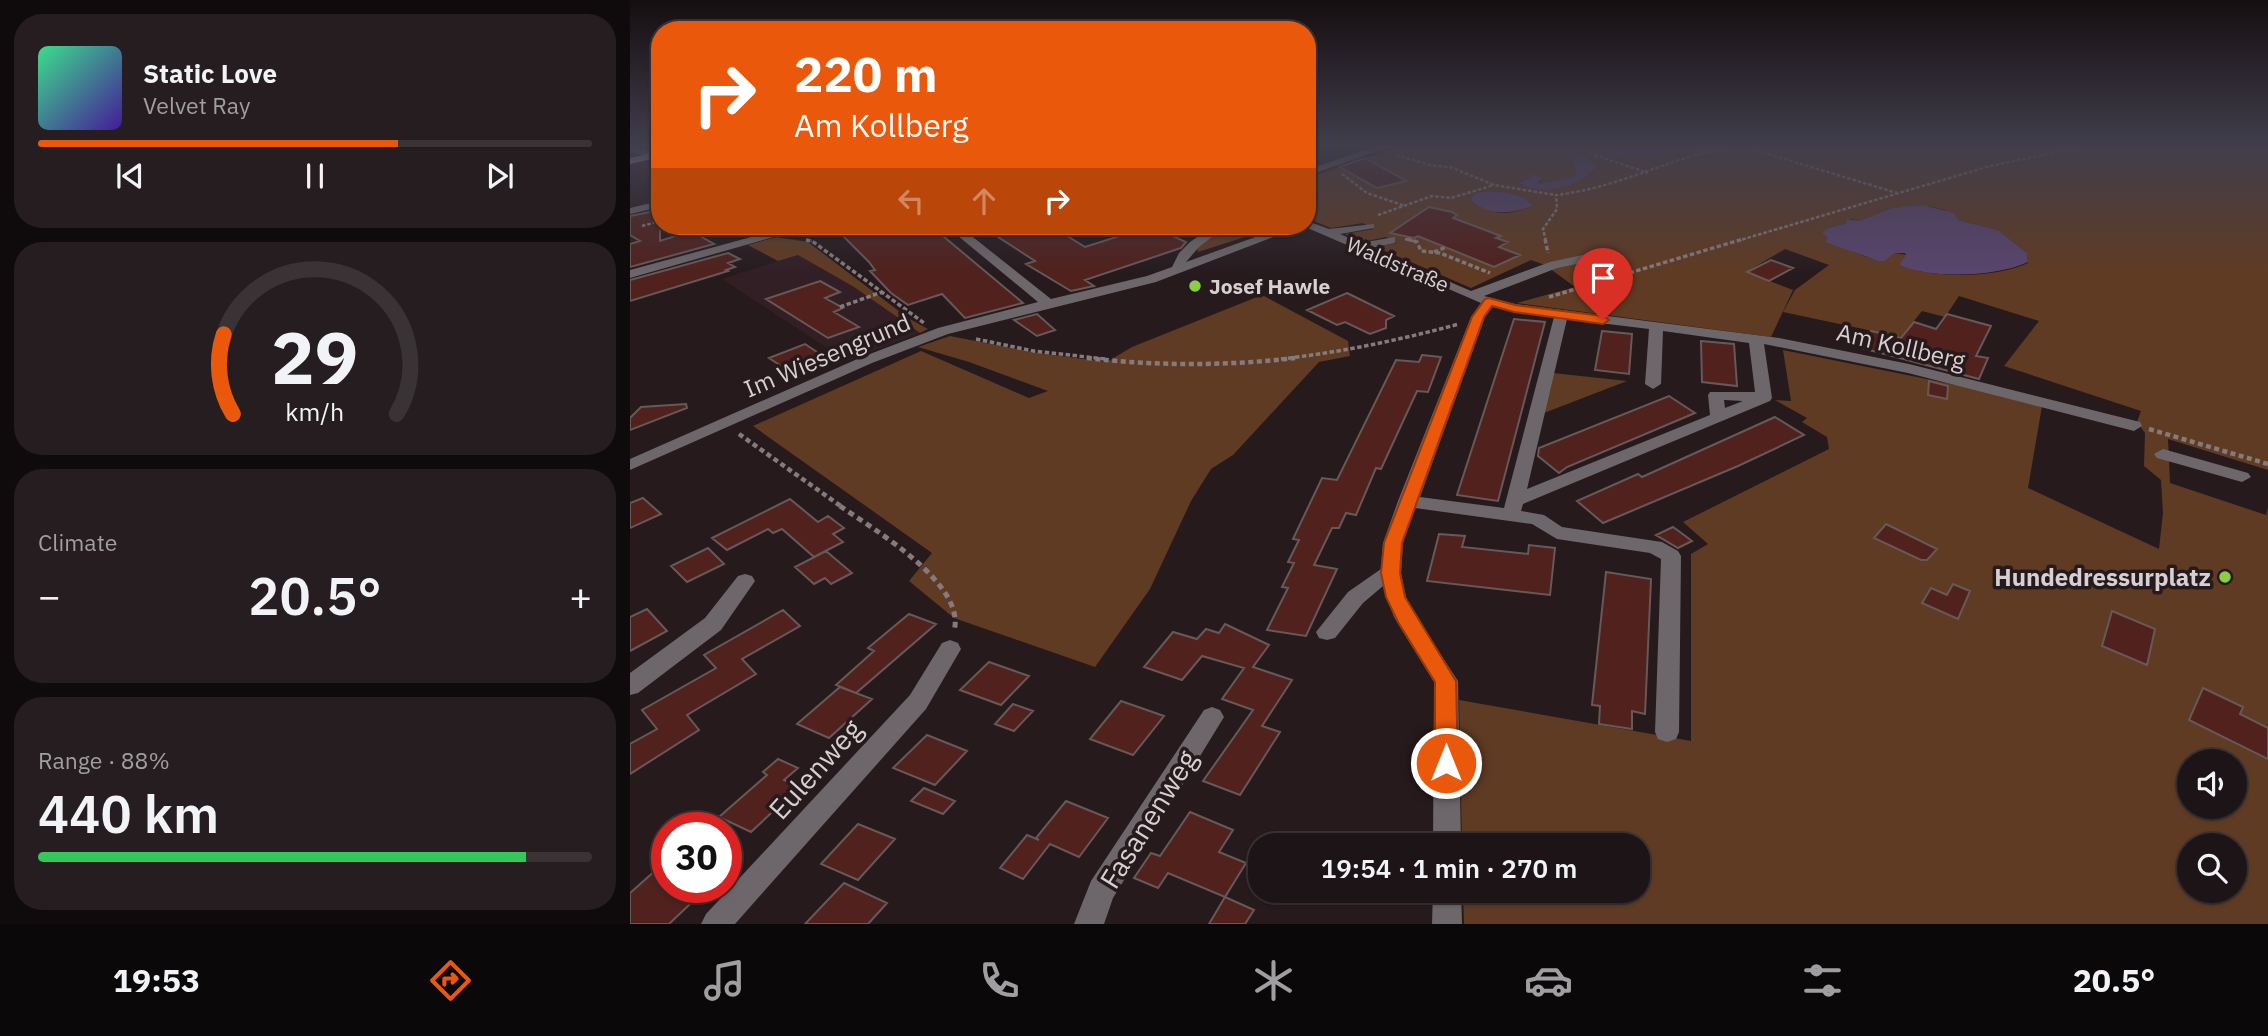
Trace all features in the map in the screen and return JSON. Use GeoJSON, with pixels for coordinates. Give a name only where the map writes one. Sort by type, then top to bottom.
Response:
{"type":"FeatureCollection","features":[{"type":"Feature","properties":{"kind":"street"},"geometry":{"type":"LineString","coordinates":[[630,211],[651,206]]}},
{"type":"Feature","properties":{"kind":"street"},"geometry":{"type":"LineString","coordinates":[[1326,233],[1370,226]]}},
{"type":"Feature","properties":{"kind":"street","name":"Waldstraße"},"geometry":{"type":"LineString","coordinates":[[1316,228],[1471,296],[1514,309]]}},
{"type":"Feature","properties":{"kind":"street"},"geometry":{"type":"LineString","coordinates":[[747,235],[750,239]]}},
{"type":"Feature","properties":{"kind":"street"},"geometry":{"type":"LineString","coordinates":[[630,274],[767,235]]}},
{"type":"Feature","properties":{"kind":"street"},"geometry":{"type":"LineString","coordinates":[[963,235],[1048,303]]}},
{"type":"Feature","properties":{"kind":"street"},"geometry":{"type":"LineString","coordinates":[[1178,269],[1180,260],[1207,235]]}},
{"type":"Feature","properties":{"kind":"street","name":"Im Wiesengrund"},"geometry":{"type":"LineString","coordinates":[[630,465],[867,360],[943,331],[1128,285],[1271,235]]}},
{"type":"Feature","properties":{"kind":"street"},"geometry":{"type":"LineString","coordinates":[[1357,247],[1391,240]]}},
{"type":"Feature","properties":{"kind":"street"},"geometry":{"type":"LineString","coordinates":[[1471,296],[1554,265],[1592,257]]}},
{"type":"Feature","properties":{"kind":"street"},"geometry":{"type":"LineString","coordinates":[[1447,833],[1446,681],[1405,617],[1396,597],[1391,573],[1393,543],[1478,317],[1489,302]]}},
{"type":"Feature","properties":{"kind":"street","name":"Am Kollberg"},"geometry":{"type":"LineString","coordinates":[[1514,309],[1756,338],[1909,369],[2134,426]]}},
{"type":"Feature","properties":{"kind":"street"},"geometry":{"type":"LineString","coordinates":[[1513,508],[1561,315]]}},
{"type":"Feature","properties":{"kind":"street"},"geometry":{"type":"LineString","coordinates":[[1653,384],[1656,326]]}},
{"type":"Feature","properties":{"kind":"street"},"geometry":{"type":"LineString","coordinates":[[1513,508],[1764,398],[1756,338]]}},
{"type":"Feature","properties":{"kind":"street"},"geometry":{"type":"LineString","coordinates":[[2163,454],[2242,477]]}},
{"type":"Feature","properties":{"kind":"street"},"geometry":{"type":"LineString","coordinates":[[1407,500],[1513,508],[1537,519],[1557,533],[1655,547],[1671,556],[1667,732]]}},
{"type":"Feature","properties":{"kind":"street"},"geometry":{"type":"LineString","coordinates":[[1327,632],[1367,587],[1378,577],[1391,573]]}},
{"type":"Feature","properties":{"kind":"street"},"geometry":{"type":"LineString","coordinates":[[630,686],[713,624],[745,581]]}},
{"type":"Feature","properties":{"kind":"street","name":"Eulenweg"},"geometry":{"type":"LineString","coordinates":[[716,924],[918,702],[950,649]]}},
{"type":"Feature","properties":{"kind":"street","name":"Fasanenweg"},"geometry":{"type":"LineString","coordinates":[[1089,924],[1101,891],[1212,717]]}},
{"type":"Feature","properties":{"kind":"street"},"geometry":{"type":"LineString","coordinates":[[1447,903],[1447,924]]}},
{"type":"Feature","properties":{"kind":"path"},"geometry":{"type":"LineString","coordinates":[[1361,189],[1405,206]]}},
{"type":"Feature","properties":{"kind":"path"},"geometry":{"type":"LineString","coordinates":[[1480,189],[1451,198],[1432,196],[1381,215],[1357,219],[1380,229],[1383,234],[1417,242],[1421,251],[1434,252],[1510,281]]}},
{"type":"Feature","properties":{"kind":"path"},"geometry":{"type":"LineString","coordinates":[[1520,189],[1556,195],[1595,189]]}},
{"type":"Feature","properties":{"kind":"path"},"geometry":{"type":"LineString","coordinates":[[1885,189],[1898,193]]}},
{"type":"Feature","properties":{"kind":"path"},"geometry":{"type":"LineString","coordinates":[[1546,298],[1912,189]]}},
{"type":"Feature","properties":{"kind":"path"},"geometry":{"type":"LineString","coordinates":[[1554,265],[1543,236],[1546,222],[1557,209],[1556,195]]}},
{"type":"Feature","properties":{"kind":"path"},"geometry":{"type":"LineString","coordinates":[[642,226],[651,224]]}},
{"type":"Feature","properties":{"kind":"path"},"geometry":{"type":"LineString","coordinates":[[777,235],[811,241],[916,319],[943,331],[1008,346],[1107,360],[1204,362],[1350,349],[1392,342],[1478,317]]}},
{"type":"Feature","properties":{"kind":"path"},"geometry":{"type":"LineString","coordinates":[[1425,256],[1446,247]]}},
{"type":"Feature","properties":{"kind":"path"},"geometry":{"type":"LineString","coordinates":[[840,307],[882,292]]}},
{"type":"Feature","properties":{"kind":"path"},"geometry":{"type":"LineString","coordinates":[[724,423],[888,540],[931,574],[948,597],[957,620],[950,649]]}},
{"type":"Feature","properties":{"kind":"path"},"geometry":{"type":"LineString","coordinates":[[2134,426],[2268,464]]}},
{"type":"Feature","properties":{"kind":"shaded area"},"geometry":{"type":"Polygon","coordinates":[[[1316,189],[2268,189],[2268,470],[2168,439],[2170,483],[2266,515],[2268,507],[2268,924],[1464,924],[1463,903],[1650,903],[1650,833],[1462,833],[1459,700],[1691,741],[1691,554],[1708,544],[1683,522],[1829,449],[1827,437],[1802,422],[1807,418],[1775,400],[1791,401],[1783,350],[1981,390],[2042,406],[2028,488],[2159,549],[2163,513],[2161,480],[2144,466],[2145,433],[2137,422],[2141,411],[2004,366],[2039,321],[1959,296],[1945,317],[1922,311],[1901,337],[1783,312],[1795,290],[1829,265],[1785,249],[1746,272],[1793,290],[1771,337],[1517,303],[1575,287],[1545,265],[1531,260],[1471,288],[1376,247],[1397,243],[1386,237],[1362,242],[1345,234],[1374,229],[1363,223],[1331,228],[1316,222],[1316,189]],[[1485,191],[1474,195],[1489,208],[1500,213],[1533,206],[1523,198],[1508,193],[1485,191]],[[1928,206],[1891,208],[1859,221],[1850,219],[1848,223],[1823,232],[1845,247],[1868,257],[1885,261],[1895,253],[1907,255],[1899,265],[1928,273],[1982,274],[2028,263],[2027,253],[1998,230],[1958,220],[1945,210],[1928,206]]]}},
{"type":"Feature","properties":{"kind":"shaded area"},"geometry":{"type":"Polygon","coordinates":[[[1478,192],[1516,195],[1533,206],[1510,212],[1487,210],[1472,201],[1472,196],[1478,192]]]}},
{"type":"Feature","properties":{"kind":"shaded area"},"geometry":{"type":"Polygon","coordinates":[[[1923,205],[1954,213],[1958,220],[1998,230],[2027,253],[2028,262],[1982,273],[1928,273],[1899,265],[1905,253],[1895,253],[1885,261],[1879,261],[1825,242],[1828,238],[1822,232],[1847,223],[1846,219],[1859,221],[1891,208],[1923,205]]]}},
{"type":"Feature","properties":{"kind":"shaded area"},"geometry":{"type":"Polygon","coordinates":[[[1213,235],[1251,235],[1198,252],[1197,247],[1213,235]]]}},
{"type":"Feature","properties":{"kind":"shaded area"},"geometry":{"type":"Polygon","coordinates":[[[776,237],[808,242],[908,318],[928,329],[920,333],[854,287],[798,255],[778,261],[748,245],[776,237]]]}},
{"type":"Feature","properties":{"kind":"shaded area"},"geometry":{"type":"Polygon","coordinates":[[[798,255],[854,287],[920,333],[847,361],[722,279],[798,255]]]}},
{"type":"Feature","properties":{"kind":"shaded area"},"geometry":{"type":"Polygon","coordinates":[[[1262,295],[1348,341],[1350,356],[1319,362],[1233,455],[1211,469],[1191,501],[1150,589],[1095,667],[954,618],[909,581],[932,553],[753,426],[921,351],[1029,398],[1048,391],[969,362],[918,347],[950,336],[1038,353],[1107,362],[1132,347],[1262,295]]]}},
{"type":"Feature","properties":{"kind":"shaded area"},"geometry":{"type":"Polygon","coordinates":[[[1553,373],[1627,381],[1544,413],[1553,373]]]}},
{"type":"Feature","properties":{"kind":"building"},"geometry":{"type":"Polygon","coordinates":[[[1429,207],[1452,212],[1457,215],[1453,218],[1501,236],[1496,238],[1508,242],[1499,247],[1520,255],[1494,267],[1418,236],[1414,238],[1390,233],[1429,207]]]}},
{"type":"Feature","properties":{"kind":"building"},"geometry":{"type":"Polygon","coordinates":[[[651,212],[651,235],[660,235],[660,241],[679,235],[698,235],[714,244],[630,267],[630,244],[640,241],[630,235],[630,216],[651,212]]]}},
{"type":"Feature","properties":{"kind":"building"},"geometry":{"type":"Polygon","coordinates":[[[842,235],[942,235],[1023,303],[965,318],[942,294],[908,305],[891,293],[870,271],[875,270],[842,235]]]}},
{"type":"Feature","properties":{"kind":"building"},"geometry":{"type":"Polygon","coordinates":[[[995,235],[1066,235],[1085,247],[1123,235],[1171,235],[1186,242],[1181,248],[1085,280],[1094,286],[1071,291],[1026,264],[1035,261],[995,235]]]}},
{"type":"Feature","properties":{"kind":"building"},"geometry":{"type":"Polygon","coordinates":[[[728,253],[740,259],[728,263],[735,267],[726,270],[728,271],[630,301],[630,280],[728,253]]]}},
{"type":"Feature","properties":{"kind":"building"},"geometry":{"type":"Polygon","coordinates":[[[1771,260],[1793,268],[1769,281],[1747,272],[1771,260]]]}},
{"type":"Feature","properties":{"kind":"building"},"geometry":{"type":"Polygon","coordinates":[[[820,281],[840,292],[825,298],[843,308],[834,312],[859,327],[828,338],[766,299],[820,281]]]}},
{"type":"Feature","properties":{"kind":"building"},"geometry":{"type":"Polygon","coordinates":[[[1347,293],[1394,316],[1386,320],[1386,328],[1370,334],[1345,322],[1337,325],[1307,310],[1347,293]]]}},
{"type":"Feature","properties":{"kind":"building"},"geometry":{"type":"Polygon","coordinates":[[[1037,314],[1055,330],[1037,336],[1014,320],[1037,314]]]}},
{"type":"Feature","properties":{"kind":"building"},"geometry":{"type":"Polygon","coordinates":[[[1947,314],[1991,326],[1976,356],[1988,358],[1979,379],[1862,348],[1871,331],[1901,338],[1914,322],[1936,329],[1947,314]]]}},
{"type":"Feature","properties":{"kind":"building"},"geometry":{"type":"Polygon","coordinates":[[[1514,319],[1545,322],[1498,501],[1457,495],[1514,319]]]}},
{"type":"Feature","properties":{"kind":"building"},"geometry":{"type":"Polygon","coordinates":[[[1602,331],[1632,334],[1629,374],[1595,370],[1602,331]]]}},
{"type":"Feature","properties":{"kind":"building"},"geometry":{"type":"Polygon","coordinates":[[[1701,341],[1734,344],[1737,386],[1702,382],[1701,341]]]}},
{"type":"Feature","properties":{"kind":"building"},"geometry":{"type":"Polygon","coordinates":[[[805,344],[829,360],[793,374],[769,358],[805,344]]]}},
{"type":"Feature","properties":{"kind":"building"},"geometry":{"type":"Polygon","coordinates":[[[1422,355],[1441,357],[1428,392],[1417,391],[1381,469],[1376,468],[1356,515],[1346,513],[1339,528],[1332,528],[1314,565],[1337,569],[1306,636],[1267,630],[1288,588],[1282,587],[1294,563],[1288,562],[1299,540],[1293,539],[1322,478],[1337,480],[1396,360],[1419,362],[1422,355]]]}},
{"type":"Feature","properties":{"kind":"building"},"geometry":{"type":"Polygon","coordinates":[[[1929,381],[1948,386],[1947,399],[1928,395],[1929,381]]]}},
{"type":"Feature","properties":{"kind":"building"},"geometry":{"type":"Polygon","coordinates":[[[1669,396],[1695,413],[1567,467],[1559,473],[1538,456],[1539,448],[1669,396]]]}},
{"type":"Feature","properties":{"kind":"building"},"geometry":{"type":"Polygon","coordinates":[[[686,404],[687,408],[630,430],[630,418],[641,407],[686,404]]]}},
{"type":"Feature","properties":{"kind":"building"},"geometry":{"type":"Polygon","coordinates":[[[1775,417],[1804,435],[1603,523],[1577,501],[1638,474],[1642,477],[1775,417]]]}},
{"type":"Feature","properties":{"kind":"building"},"geometry":{"type":"Polygon","coordinates":[[[643,498],[661,514],[630,528],[630,503],[643,498]]]}},
{"type":"Feature","properties":{"kind":"building"},"geometry":{"type":"Polygon","coordinates":[[[790,499],[818,522],[828,516],[844,528],[833,534],[843,542],[814,557],[782,529],[773,533],[768,529],[727,550],[712,538],[790,499]]]}},
{"type":"Feature","properties":{"kind":"building"},"geometry":{"type":"Polygon","coordinates":[[[1886,524],[1937,549],[1927,560],[1921,560],[1874,538],[1886,524]]]}},
{"type":"Feature","properties":{"kind":"building"},"geometry":{"type":"Polygon","coordinates":[[[1673,527],[1692,541],[1678,548],[1656,535],[1673,527]]]}},
{"type":"Feature","properties":{"kind":"building"},"geometry":{"type":"Polygon","coordinates":[[[1439,534],[1465,536],[1462,547],[1528,554],[1529,545],[1555,548],[1550,595],[1427,581],[1439,534]]]}},
{"type":"Feature","properties":{"kind":"building"},"geometry":{"type":"Polygon","coordinates":[[[708,548],[724,564],[687,582],[671,566],[708,548]]]}},
{"type":"Feature","properties":{"kind":"building"},"geometry":{"type":"Polygon","coordinates":[[[826,551],[852,573],[831,584],[825,578],[814,584],[795,567],[826,551]]]}},
{"type":"Feature","properties":{"kind":"building"},"geometry":{"type":"Polygon","coordinates":[[[1606,572],[1651,579],[1645,714],[1632,711],[1632,729],[1599,724],[1600,706],[1592,705],[1606,572]]]}},
{"type":"Feature","properties":{"kind":"building"},"geometry":{"type":"Polygon","coordinates":[[[1953,584],[1970,591],[1958,619],[1922,603],[1931,588],[1947,595],[1953,584]]]}},
{"type":"Feature","properties":{"kind":"building"},"geometry":{"type":"Polygon","coordinates":[[[647,609],[667,631],[630,651],[630,617],[647,609]]]}},
{"type":"Feature","properties":{"kind":"building"},"geometry":{"type":"Polygon","coordinates":[[[783,610],[800,626],[742,659],[756,674],[687,715],[699,730],[630,774],[630,744],[657,729],[642,710],[716,668],[704,655],[783,610]]]}},
{"type":"Feature","properties":{"kind":"building"},"geometry":{"type":"Polygon","coordinates":[[[2112,611],[2155,629],[2147,665],[2102,646],[2112,611]]]}},
{"type":"Feature","properties":{"kind":"building"},"geometry":{"type":"Polygon","coordinates":[[[909,614],[936,624],[856,693],[836,685],[874,651],[868,648],[909,614]]]}},
{"type":"Feature","properties":{"kind":"building"},"geometry":{"type":"Polygon","coordinates":[[[1225,624],[1269,645],[1253,667],[1292,680],[1262,726],[1280,732],[1240,795],[1203,781],[1253,710],[1222,699],[1244,668],[1202,656],[1182,680],[1144,667],[1173,632],[1197,639],[1206,629],[1219,633],[1225,624]]]}},
{"type":"Feature","properties":{"kind":"building"},"geometry":{"type":"Polygon","coordinates":[[[989,662],[1029,676],[1001,705],[960,690],[989,662]]]}},
{"type":"Feature","properties":{"kind":"building"},"geometry":{"type":"Polygon","coordinates":[[[840,687],[872,699],[829,738],[797,724],[840,687]]]}},
{"type":"Feature","properties":{"kind":"building"},"geometry":{"type":"Polygon","coordinates":[[[2203,688],[2243,707],[2240,714],[2268,728],[2268,759],[2189,720],[2203,688]]]}},
{"type":"Feature","properties":{"kind":"building"},"geometry":{"type":"Polygon","coordinates":[[[1121,701],[1164,716],[1133,755],[1090,739],[1121,701]]]}},
{"type":"Feature","properties":{"kind":"building"},"geometry":{"type":"Polygon","coordinates":[[[1013,704],[1033,711],[1014,731],[995,724],[1013,704]]]}},
{"type":"Feature","properties":{"kind":"building"},"geometry":{"type":"Polygon","coordinates":[[[927,735],[967,751],[935,785],[893,768],[927,735]]]}},
{"type":"Feature","properties":{"kind":"building"},"geometry":{"type":"Polygon","coordinates":[[[778,759],[798,768],[784,780],[799,787],[751,832],[742,828],[742,812],[725,812],[767,775],[763,772],[778,759]]]}},
{"type":"Feature","properties":{"kind":"building"},"geometry":{"type":"Polygon","coordinates":[[[924,788],[955,801],[943,814],[911,801],[924,788]]]}},
{"type":"Feature","properties":{"kind":"building"},"geometry":{"type":"Polygon","coordinates":[[[1066,801],[1108,818],[1079,857],[1050,844],[1023,879],[1000,868],[1027,835],[1039,840],[1036,838],[1066,801]]]}},
{"type":"Feature","properties":{"kind":"building"},"geometry":{"type":"Polygon","coordinates":[[[1190,812],[1233,830],[1219,852],[1246,863],[1225,897],[1168,873],[1158,888],[1134,878],[1151,853],[1160,856],[1190,812]]]}},
{"type":"Feature","properties":{"kind":"building"},"geometry":{"type":"Polygon","coordinates":[[[858,824],[895,839],[858,880],[821,864],[858,824]]]}},
{"type":"Feature","properties":{"kind":"building"},"geometry":{"type":"Polygon","coordinates":[[[651,874],[651,903],[691,903],[669,924],[630,924],[630,893],[651,874]]]}},
{"type":"Feature","properties":{"kind":"building"},"geometry":{"type":"Polygon","coordinates":[[[844,883],[887,903],[868,924],[805,924],[844,883]]]}},
{"type":"Feature","properties":{"kind":"building"},"geometry":{"type":"Polygon","coordinates":[[[1225,897],[1254,910],[1245,924],[1209,924],[1225,897]]]}},
{"type":"Feature","properties":{"kind":"place","name":"Josef Hawle"},"geometry":{"type":"Point","coordinates":[1195,286]}},
{"type":"Feature","properties":{"kind":"place","name":"Hundedressurplatz"},"geometry":{"type":"Point","coordinates":[2225,577]}},
{"type":"Feature","properties":{"kind":"route"},"geometry":{"type":"LineString","coordinates":[[1446,763],[1446,681],[1405,617],[1396,597],[1391,573],[1393,543],[1407,500],[1478,317],[1489,302],[1514,309],[1603,320]]}}]}
